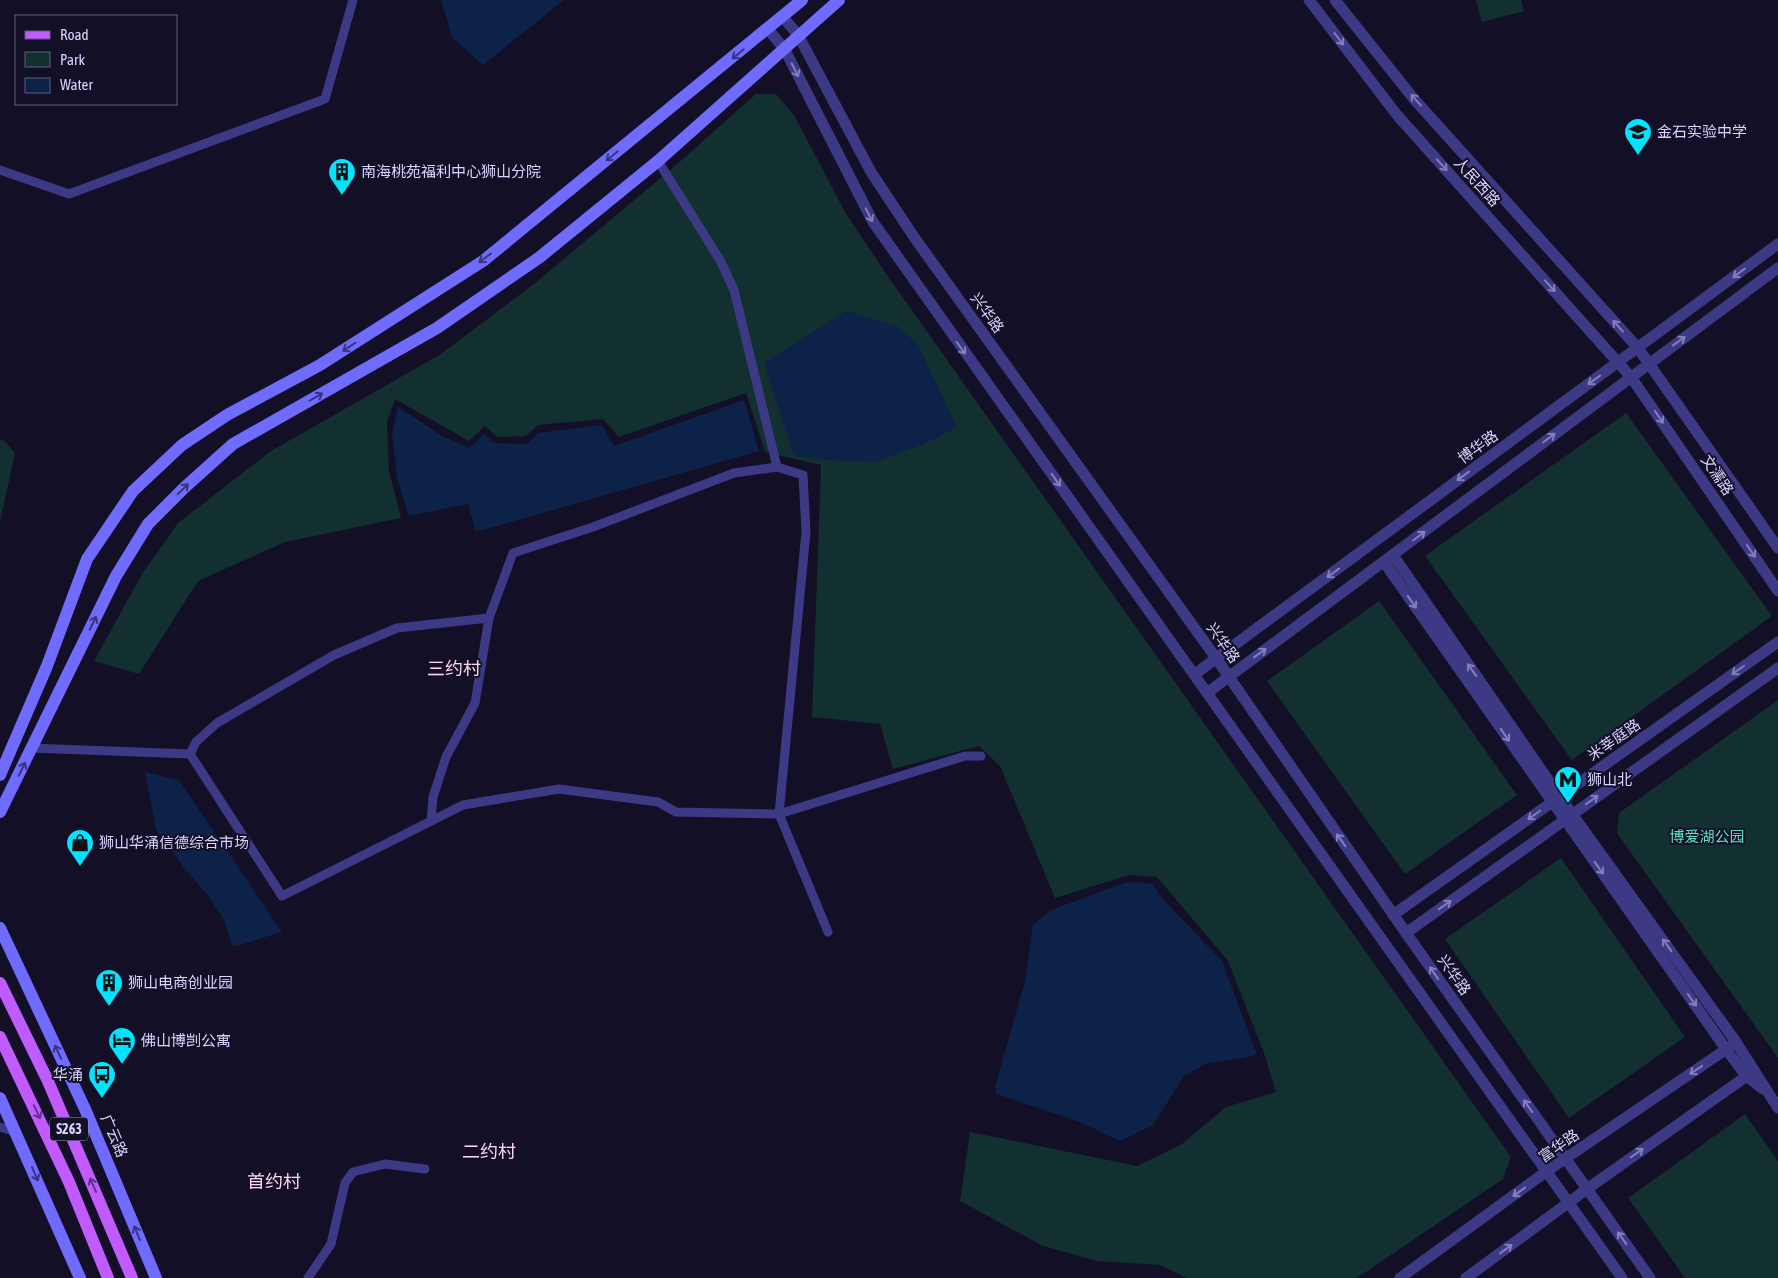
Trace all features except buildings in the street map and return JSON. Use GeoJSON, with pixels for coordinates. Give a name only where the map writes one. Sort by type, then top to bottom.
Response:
{"type":"FeatureCollection","features":[{"type":"Feature","properties":{"kind":"main road"},"geometry":{"type":"LineString","coordinates":[[0,775],[47,666],[87,559],[133,491],[182,445],[212,425],[320,365],[482,260],[802,0]]}},
{"type":"Feature","properties":{"kind":"main road"},"geometry":{"type":"LineString","coordinates":[[0,812],[116,576],[148,524],[184,488],[233,444],[437,328],[540,257],[658,161],[839,0]]}},
{"type":"Feature","properties":{"kind":"main road","name":"广云路"},"geometry":{"type":"LineString","coordinates":[[0,928],[85,1109],[156,1278]]}},
{"type":"Feature","properties":{"kind":"main road","name":"S263"},"geometry":{"type":"LineString","coordinates":[[0,983],[47,1079],[132,1278]]}},
{"type":"Feature","properties":{"kind":"main road","name":"S263"},"geometry":{"type":"LineString","coordinates":[[0,1037],[69,1182],[108,1278]]}},
{"type":"Feature","properties":{"kind":"main road"},"geometry":{"type":"LineString","coordinates":[[0,1098],[80,1278]]}},
{"type":"Feature","properties":{"kind":"street"},"geometry":{"type":"LineString","coordinates":[[0,170],[69,194],[324,99],[353,0]]}},
{"type":"Feature","properties":{"kind":"street","name":"人民西路"},"geometry":{"type":"LineString","coordinates":[[1310,0],[1397,114],[1631,377]]}},
{"type":"Feature","properties":{"kind":"street","name":"文濡路"},"geometry":{"type":"LineString","coordinates":[[1335,0],[1414,99],[1638,348],[1778,548]]}},
{"type":"Feature","properties":{"kind":"street","name":"兴华路"},"geometry":{"type":"LineString","coordinates":[[783,17],[798,35],[870,172],[920,245],[1216,658],[1393,915],[1650,1278]]}},
{"type":"Feature","properties":{"kind":"street"},"geometry":{"type":"LineString","coordinates":[[768,29],[785,50],[873,222],[1622,1278]]}},
{"type":"Feature","properties":{"kind":"street"},"geometry":{"type":"LineString","coordinates":[[658,161],[720,260],[734,290],[777,466]]}},
{"type":"Feature","properties":{"kind":"street","name":"博华路"},"geometry":{"type":"LineString","coordinates":[[1195,674],[1778,244]]}},
{"type":"Feature","properties":{"kind":"street"},"geometry":{"type":"LineString","coordinates":[[1207,693],[1778,268]]}},
{"type":"Feature","properties":{"kind":"street","name":"文濡路"},"geometry":{"type":"LineString","coordinates":[[1631,377],[1778,591]]}},
{"type":"Feature","properties":{"kind":"street"},"geometry":{"type":"LineString","coordinates":[[431,821],[433,797],[446,757],[475,703],[489,618],[513,553],[594,527],[734,473],[777,466],[804,475],[806,532],[779,814],[828,932]]}},
{"type":"Feature","properties":{"kind":"street"},"geometry":{"type":"LineString","coordinates":[[1388,559],[1556,799],[1736,1042],[1751,1073]]}},
{"type":"Feature","properties":{"kind":"street"},"geometry":{"type":"LineString","coordinates":[[190,754],[196,742],[217,723],[334,655],[397,628],[489,618]]}},
{"type":"Feature","properties":{"kind":"street","name":"米莘庭路"},"geometry":{"type":"LineString","coordinates":[[1393,915],[1778,642]]}},
{"type":"Feature","properties":{"kind":"street"},"geometry":{"type":"LineString","coordinates":[[1406,933],[1778,668]]}},
{"type":"Feature","properties":{"kind":"street"},"geometry":{"type":"LineString","coordinates":[[32,748],[190,754]]}},
{"type":"Feature","properties":{"kind":"street"},"geometry":{"type":"LineString","coordinates":[[190,754],[282,896],[463,805],[559,789],[658,802],[676,812],[779,814],[965,756],[980,756]]}},
{"type":"Feature","properties":{"kind":"street"},"geometry":{"type":"LineString","coordinates":[[1569,817],[1726,1049],[1751,1073],[1778,1108]]}},
{"type":"Feature","properties":{"kind":"street","name":"富华路"},"geometry":{"type":"LineString","coordinates":[[1400,1278],[1547,1172],[1736,1042]]}},
{"type":"Feature","properties":{"kind":"street"},"geometry":{"type":"LineString","coordinates":[[1466,1278],[1587,1189],[1751,1073]]}},
{"type":"Feature","properties":{"kind":"street"},"geometry":{"type":"LineString","coordinates":[[0,1127],[16,1132]]}},
{"type":"Feature","properties":{"kind":"street"},"geometry":{"type":"LineString","coordinates":[[308,1278],[331,1244],[345,1183],[353,1172],[385,1164],[425,1168]]}},
{"type":"Feature","properties":{"kind":"green space"},"geometry":{"type":"Polygon","coordinates":[[[1476,0],[1521,0],[1524,11],[1482,22],[1476,0]]]}},
{"type":"Feature","properties":{"kind":"green space"},"geometry":{"type":"Polygon","coordinates":[[[756,94],[776,94],[794,115],[845,212],[889,278],[1511,1157],[1503,1179],[1357,1278],[1187,1278],[1160,1265],[1097,1261],[1043,1246],[960,1201],[970,1132],[1137,1166],[1182,1144],[1226,1107],[1276,1092],[1264,1053],[1228,961],[1157,877],[1129,875],[1055,898],[1000,766],[979,746],[893,769],[880,724],[812,717],[821,465],[765,452],[746,393],[619,437],[603,419],[538,425],[526,436],[497,437],[485,426],[469,441],[395,399],[387,422],[389,471],[401,518],[285,542],[198,581],[139,674],[94,661],[142,574],[178,523],[271,451],[441,354],[535,283],[675,166],[756,94]]]}},
{"type":"Feature","properties":{"kind":"green space"},"geometry":{"type":"Polygon","coordinates":[[[1626,413],[1772,616],[1572,760],[1425,556],[1626,413]]]}},
{"type":"Feature","properties":{"kind":"green space"},"geometry":{"type":"Polygon","coordinates":[[[0,440],[5,441],[15,453],[0,522],[0,440]]]}},
{"type":"Feature","properties":{"kind":"green space"},"geometry":{"type":"Polygon","coordinates":[[[1379,601],[1517,795],[1405,874],[1267,681],[1379,601]]]}},
{"type":"Feature","properties":{"kind":"green space","name":"博爱湖公园"},"geometry":{"type":"Polygon","coordinates":[[[1778,700],[1778,1058],[1617,833],[1619,813],[1778,700]]]}},
{"type":"Feature","properties":{"kind":"green space"},"geometry":{"type":"Polygon","coordinates":[[[1561,858],[1685,1037],[1569,1118],[1445,939],[1561,858]]]}},
{"type":"Feature","properties":{"kind":"green space"},"geometry":{"type":"Polygon","coordinates":[[[1745,1114],[1778,1161],[1778,1278],[1685,1278],[1628,1198],[1745,1114]]]}},
{"type":"Feature","properties":{"kind":"water"},"geometry":{"type":"Polygon","coordinates":[[[441,0],[564,0],[483,65],[452,37],[441,0]]]}},
{"type":"Feature","properties":{"kind":"water"},"geometry":{"type":"Polygon","coordinates":[[[846,311],[899,327],[918,345],[957,427],[926,443],[876,462],[825,460],[794,455],[764,363],[846,311]]]}},
{"type":"Feature","properties":{"kind":"water"},"geometry":{"type":"Polygon","coordinates":[[[744,400],[759,451],[476,532],[468,504],[409,516],[397,478],[392,434],[398,407],[444,437],[469,448],[484,434],[494,443],[527,444],[538,433],[602,425],[614,446],[744,400]]]}},
{"type":"Feature","properties":{"kind":"water"},"geometry":{"type":"Polygon","coordinates":[[[145,772],[179,780],[282,932],[233,947],[224,920],[207,894],[156,830],[145,772]]]}},
{"type":"Feature","properties":{"kind":"water"},"geometry":{"type":"Polygon","coordinates":[[[1124,883],[1153,884],[1161,897],[1222,961],[1257,1055],[1205,1064],[1184,1076],[1153,1125],[1120,1141],[1080,1122],[996,1094],[995,1087],[1025,981],[1033,925],[1051,910],[1124,883]]]}},
{"type":"Feature","properties":{"kind":"place","name":"金石实验中学"},"geometry":{"type":"Point","coordinates":[1638,156]}},
{"type":"Feature","properties":{"kind":"place","name":"南海桃苑福利中心狮山分院"},"geometry":{"type":"Point","coordinates":[342,196]}},
{"type":"Feature","properties":{"kind":"place","name":"狮山北"},"geometry":{"type":"Point","coordinates":[1568,804]}},
{"type":"Feature","properties":{"kind":"place","name":"狮山华涌信德综合市场"},"geometry":{"type":"Point","coordinates":[80,867]}},
{"type":"Feature","properties":{"kind":"place","name":"狮山电商创业园"},"geometry":{"type":"Point","coordinates":[109,1007]}},
{"type":"Feature","properties":{"kind":"place","name":"佛山博剀公寓"},"geometry":{"type":"Point","coordinates":[122,1065]}},
{"type":"Feature","properties":{"kind":"place","name":"华涌"},"geometry":{"type":"Point","coordinates":[102,1099]}},
{"type":"Feature","properties":{"kind":"district","name":"三约村"},"geometry":{"type":"Point","coordinates":[454,669]}},
{"type":"Feature","properties":{"kind":"district","name":"二约村"},"geometry":{"type":"Point","coordinates":[489,1152]}},
{"type":"Feature","properties":{"kind":"district","name":"首约村"},"geometry":{"type":"Point","coordinates":[274,1182]}}]}
